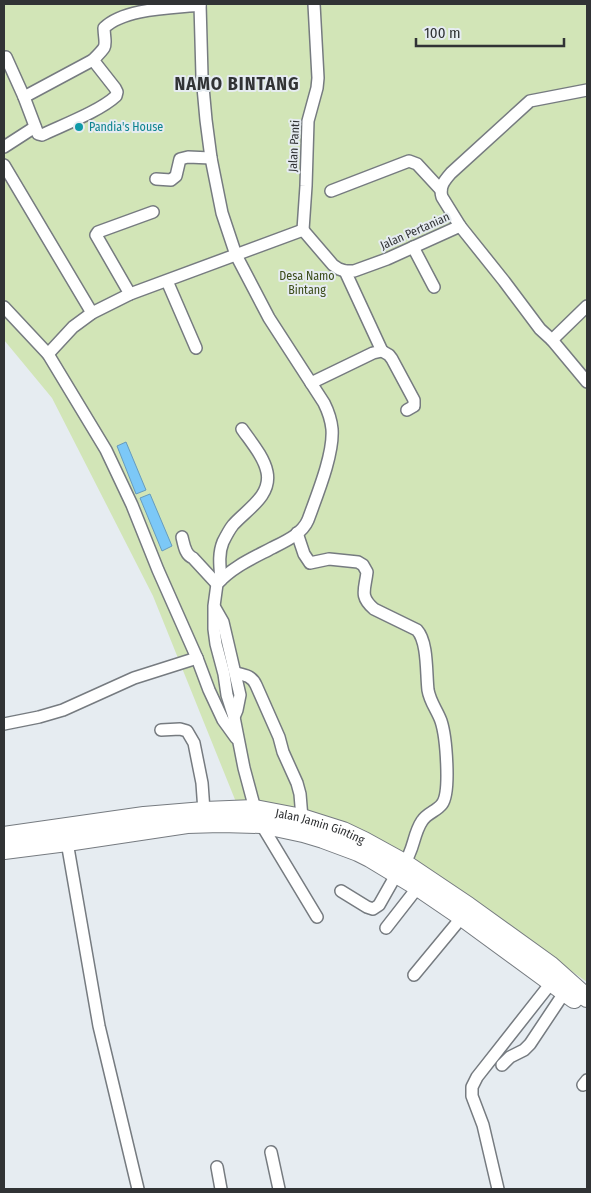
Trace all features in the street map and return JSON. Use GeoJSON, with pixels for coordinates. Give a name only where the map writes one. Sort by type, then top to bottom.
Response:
{"type":"FeatureCollection","features":[{"type":"Feature","properties":{"kind":"highway","name":"Jalan Jamin Ginting"},"geometry":{"type":"LineString","coordinates":[[4,850],[144,816],[204,811],[302,818],[342,831],[364,841],[400,869],[418,888],[562,986],[587,1008]]}},
{"type":"Feature","properties":{"kind":"highway","name":"Jalan Jamin Ginting"},"geometry":{"type":"LineString","coordinates":[[4,836],[67,834],[221,823],[258,816],[341,845],[400,869],[476,911],[550,965],[562,986],[587,998]]}},
{"type":"Feature","properties":{"kind":"street"},"geometry":{"type":"LineString","coordinates":[[24,97],[93,60],[106,46],[105,27],[120,18],[144,8],[200,4],[202,76],[206,120],[211,158],[222,213],[236,255],[269,318],[324,403],[330,416],[332,430],[330,455],[304,528],[297,534],[244,563],[219,582]]}},
{"type":"Feature","properties":{"kind":"street","name":"Jalan Panti"},"geometry":{"type":"LineString","coordinates":[[303,230],[308,121],[318,78],[314,4]]}},
{"type":"Feature","properties":{"kind":"street"},"geometry":{"type":"LineString","coordinates":[[6,56],[38,134],[42,135],[106,104],[116,96],[115,88],[93,60]]}},
{"type":"Feature","properties":{"kind":"street"},"geometry":{"type":"LineString","coordinates":[[441,190],[443,183],[450,173],[530,101],[587,90]]}},
{"type":"Feature","properties":{"kind":"street"},"geometry":{"type":"LineString","coordinates":[[4,147],[35,127]]}},
{"type":"Feature","properties":{"kind":"street"},"geometry":{"type":"LineString","coordinates":[[156,178],[171,180],[176,176],[180,160],[188,156],[211,158]]}},
{"type":"Feature","properties":{"kind":"street","name":"Jalan Pertanian"},"geometry":{"type":"LineString","coordinates":[[331,191],[409,161],[417,164],[441,190],[442,198],[460,226],[387,259],[354,270],[345,271]]}},
{"type":"Feature","properties":{"kind":"street"},"geometry":{"type":"LineString","coordinates":[[4,165],[92,313]]}},
{"type":"Feature","properties":{"kind":"street"},"geometry":{"type":"LineString","coordinates":[[130,294],[96,236],[98,232],[153,212]]}},
{"type":"Feature","properties":{"kind":"street"},"geometry":{"type":"LineString","coordinates":[[460,226],[540,329],[552,340],[587,382]]}},
{"type":"Feature","properties":{"kind":"street"},"geometry":{"type":"LineString","coordinates":[[48,354],[73,327],[92,313],[130,294],[303,230],[333,265],[345,271],[382,351],[392,358],[414,400],[414,406],[408,410]]}},
{"type":"Feature","properties":{"kind":"street"},"geometry":{"type":"LineString","coordinates":[[413,247],[434,287]]}},
{"type":"Feature","properties":{"kind":"street"},"geometry":{"type":"LineString","coordinates":[[167,281],[196,348]]}},
{"type":"Feature","properties":{"kind":"street"},"geometry":{"type":"LineString","coordinates":[[4,307],[48,354],[116,469],[158,570],[198,658],[209,690],[223,720],[238,742]]}},
{"type":"Feature","properties":{"kind":"street"},"geometry":{"type":"LineString","coordinates":[[552,340],[585,311]]}},
{"type":"Feature","properties":{"kind":"street"},"geometry":{"type":"LineString","coordinates":[[311,383],[372,353],[382,351]]}},
{"type":"Feature","properties":{"kind":"street"},"geometry":{"type":"LineString","coordinates":[[242,429],[262,460],[268,481],[258,501],[233,526],[223,543],[219,582],[214,606],[216,644],[244,768],[258,816],[317,917]]}},
{"type":"Feature","properties":{"kind":"street"},"geometry":{"type":"LineString","coordinates":[[297,534],[304,554],[310,563],[329,559],[358,562],[363,565],[367,572],[364,599],[369,605],[419,632],[424,651],[429,698],[440,718],[445,742],[447,793],[442,805],[425,816],[420,822],[409,857],[379,905],[370,909],[340,891]]}},
{"type":"Feature","properties":{"kind":"street"},"geometry":{"type":"LineString","coordinates":[[182,537],[187,554],[219,582]]}},
{"type":"Feature","properties":{"kind":"street"},"geometry":{"type":"LineString","coordinates":[[214,606],[223,622],[240,695],[234,717]]}},
{"type":"Feature","properties":{"kind":"street"},"geometry":{"type":"LineString","coordinates":[[4,724],[63,710],[134,678],[198,658]]}},
{"type":"Feature","properties":{"kind":"street"},"geometry":{"type":"LineString","coordinates":[[236,673],[252,679],[280,737],[283,752],[300,794],[302,818]]}},
{"type":"Feature","properties":{"kind":"street"},"geometry":{"type":"LineString","coordinates":[[161,730],[187,731],[192,738],[202,783],[204,811]]}},
{"type":"Feature","properties":{"kind":"street"},"geometry":{"type":"LineString","coordinates":[[67,834],[99,1026],[138,1189]]}},
{"type":"Feature","properties":{"kind":"street"},"geometry":{"type":"LineString","coordinates":[[386,928],[418,888]]}},
{"type":"Feature","properties":{"kind":"street"},"geometry":{"type":"LineString","coordinates":[[414,976],[462,917]]}},
{"type":"Feature","properties":{"kind":"street"},"geometry":{"type":"LineString","coordinates":[[502,1065],[510,1057],[524,1050],[530,1044],[562,986]]}},
{"type":"Feature","properties":{"kind":"street"},"geometry":{"type":"LineString","coordinates":[[498,1189],[481,1118],[473,1099],[472,1087],[477,1077],[562,986]]}},
{"type":"Feature","properties":{"kind":"street"},"geometry":{"type":"LineString","coordinates":[[271,1152],[278,1189]]}},
{"type":"Feature","properties":{"kind":"street"},"geometry":{"type":"LineString","coordinates":[[217,1167],[221,1189]]}},
{"type":"Feature","properties":{"kind":"green space","name":"Desa Namo Bintang"},"geometry":{"type":"Polygon","coordinates":[[[4,4],[587,4],[587,982],[429,871],[328,817],[259,806],[240,812],[153,596],[52,398],[4,340],[4,4]]]}},
{"type":"Feature","properties":{"kind":"water"},"geometry":{"type":"Polygon","coordinates":[[[126,442],[146,490],[136,494],[117,446],[126,442]]]}},
{"type":"Feature","properties":{"kind":"water"},"geometry":{"type":"Polygon","coordinates":[[[150,494],[172,546],[162,551],[140,498],[150,494]]]}},
{"type":"Feature","properties":{"kind":"place","name":"Pandia's House"},"geometry":{"type":"Point","coordinates":[79,127]}},
{"type":"Feature","properties":{"kind":"district","name":"NAMO BINTANG"},"geometry":{"type":"Point","coordinates":[237,84]}}]}
